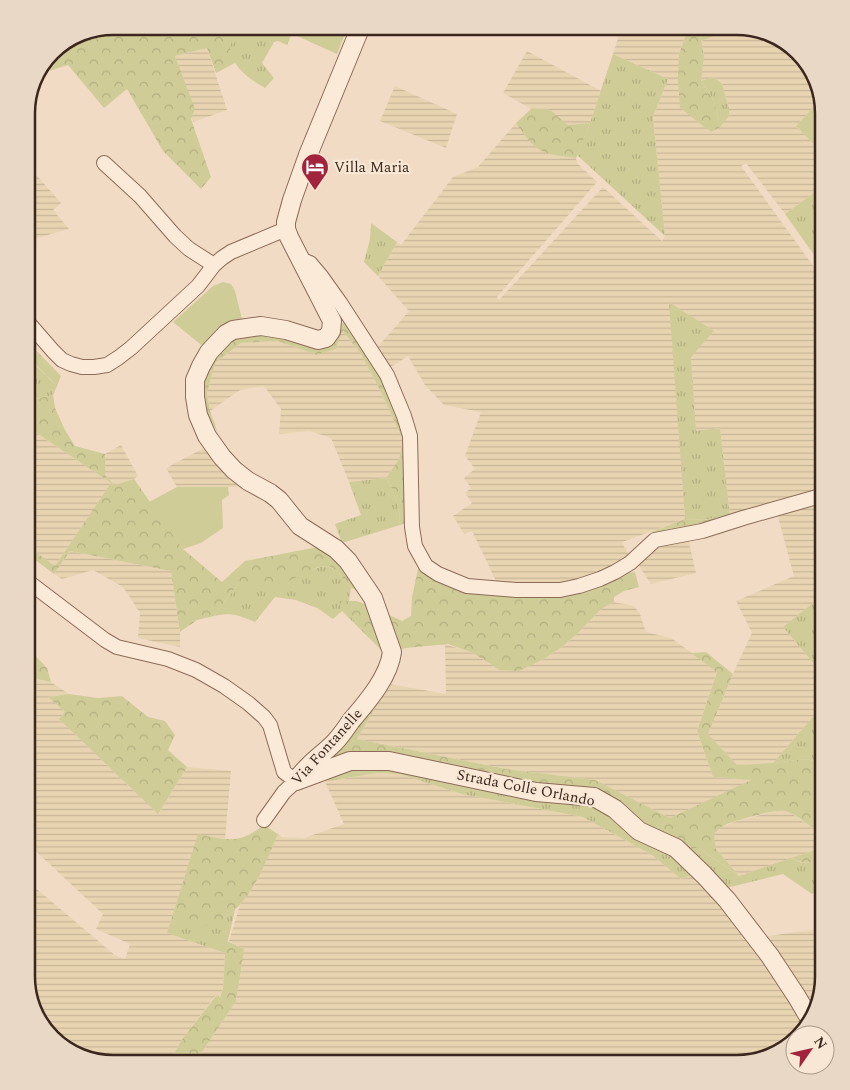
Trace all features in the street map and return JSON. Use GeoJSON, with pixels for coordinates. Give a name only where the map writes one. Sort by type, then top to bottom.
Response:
{"type":"FeatureCollection","features":[{"type":"Feature","properties":{"kind":"street"},"geometry":{"type":"LineString","coordinates":[[35,330],[62,360],[82,367],[107,365],[131,348],[198,286],[214,265],[222,258],[230,252],[286,229],[287,216],[303,169],[357,35]]}},
{"type":"Feature","properties":{"kind":"street"},"geometry":{"type":"LineString","coordinates":[[104,163],[140,196],[189,249],[214,265]]}},
{"type":"Feature","properties":{"kind":"street","name":"Via Fontanelle"},"geometry":{"type":"LineString","coordinates":[[264,820],[284,792],[296,781],[302,772],[335,742],[370,699],[388,668],[392,652],[373,598],[342,554],[300,526],[279,500],[270,493],[248,481],[234,470],[207,436],[198,415],[194,380],[209,352],[226,334],[246,327],[262,326],[286,330],[318,340],[326,338],[331,331],[332,321],[286,229]]}},
{"type":"Feature","properties":{"kind":"street"},"geometry":{"type":"LineString","coordinates":[[300,259],[310,263],[342,304],[387,375],[410,436],[414,546],[426,566],[438,574],[467,586],[516,590],[560,590],[579,586],[615,572],[630,563],[655,540],[702,531],[815,498]]}},
{"type":"Feature","properties":{"kind":"street"},"geometry":{"type":"LineString","coordinates":[[35,587],[105,640],[117,646],[168,659],[196,670],[248,703],[270,725],[284,772],[296,781]]}},
{"type":"Feature","properties":{"kind":"street","name":"Strada Colle Orlando"},"geometry":{"type":"LineString","coordinates":[[296,781],[350,761],[389,760],[536,792],[594,797],[615,809],[639,831],[676,848],[704,875],[770,956],[806,1013]]}},
{"type":"Feature","properties":{"kind":"shaded area"},"geometry":{"type":"Polygon","coordinates":[[[619,35],[686,35],[679,54],[711,132],[729,108],[722,84],[714,77],[701,81],[704,56],[701,41],[717,35],[742,35],[762,39],[776,45],[788,54],[796,62],[807,79],[814,106],[796,126],[815,146],[815,192],[785,214],[746,163],[741,166],[815,269],[815,494],[730,515],[720,428],[696,432],[691,357],[670,302],[685,519],[622,542],[630,558],[583,583],[498,585],[472,531],[464,534],[453,516],[472,503],[465,493],[471,488],[464,478],[475,469],[465,456],[481,412],[444,405],[425,385],[408,356],[389,368],[376,349],[409,311],[378,276],[397,242],[401,245],[453,177],[478,167],[516,123],[524,134],[560,156],[576,158],[577,163],[597,182],[497,297],[499,300],[603,187],[662,241],[665,236],[653,117],[668,79],[613,54],[619,35]]]}},
{"type":"Feature","properties":{"kind":"shaded area"},"geometry":{"type":"Polygon","coordinates":[[[207,48],[227,110],[193,122],[175,56],[207,48]]]}},
{"type":"Feature","properties":{"kind":"shaded area"},"geometry":{"type":"Polygon","coordinates":[[[527,51],[601,91],[590,123],[568,125],[549,110],[531,109],[503,93],[527,51]]]}},
{"type":"Feature","properties":{"kind":"shaded area"},"geometry":{"type":"Polygon","coordinates":[[[395,86],[457,114],[446,148],[380,121],[395,86]]]}},
{"type":"Feature","properties":{"kind":"shaded area"},"geometry":{"type":"Polygon","coordinates":[[[35,173],[61,203],[53,210],[69,229],[35,238],[35,173]]]}},
{"type":"Feature","properties":{"kind":"shaded area"},"geometry":{"type":"Polygon","coordinates":[[[343,331],[361,354],[403,440],[399,459],[386,478],[349,482],[331,438],[310,431],[279,434],[281,409],[264,386],[240,390],[210,411],[207,393],[215,363],[241,343],[278,341],[318,355],[343,331]]]}},
{"type":"Feature","properties":{"kind":"shaded area"},"geometry":{"type":"Polygon","coordinates":[[[35,432],[111,483],[55,566],[35,552],[35,432]]]}},
{"type":"Feature","properties":{"kind":"shaded area"},"geometry":{"type":"Polygon","coordinates":[[[121,445],[138,476],[114,485],[105,475],[105,454],[121,445]]]}},
{"type":"Feature","properties":{"kind":"shaded area"},"geometry":{"type":"Polygon","coordinates":[[[210,445],[253,487],[177,487],[166,468],[210,445]]]}},
{"type":"Feature","properties":{"kind":"shaded area"},"geometry":{"type":"Polygon","coordinates":[[[815,502],[815,601],[783,627],[815,665],[815,714],[773,763],[737,765],[708,734],[752,633],[736,601],[794,576],[777,513],[815,502]]]}},
{"type":"Feature","properties":{"kind":"shaded area"},"geometry":{"type":"Polygon","coordinates":[[[688,538],[696,573],[651,584],[638,561],[654,547],[688,538]]]}},
{"type":"Feature","properties":{"kind":"shaded area"},"geometry":{"type":"Polygon","coordinates":[[[70,551],[171,571],[180,632],[180,647],[138,638],[140,613],[123,587],[93,570],[62,579],[54,574],[70,551]]]}},
{"type":"Feature","properties":{"kind":"shaded area"},"geometry":{"type":"Polygon","coordinates":[[[614,602],[634,606],[640,614],[646,632],[671,638],[717,671],[697,731],[713,777],[752,780],[670,818],[595,780],[506,769],[357,739],[389,684],[446,694],[445,644],[473,653],[500,670],[544,659],[578,633],[601,609],[614,602]]]}},
{"type":"Feature","properties":{"kind":"shaded area"},"geometry":{"type":"Polygon","coordinates":[[[35,679],[51,682],[69,694],[48,697],[65,712],[59,719],[158,814],[187,767],[231,771],[225,839],[198,835],[167,933],[225,953],[223,989],[219,997],[215,996],[183,1038],[173,1055],[113,1055],[83,1049],[62,1036],[54,1028],[43,1011],[39,1002],[35,977],[35,888],[116,956],[125,959],[130,944],[96,929],[103,914],[35,850],[35,679]]]}},
{"type":"Feature","properties":{"kind":"shaded area"},"geometry":{"type":"Polygon","coordinates":[[[377,773],[400,774],[462,794],[583,817],[652,855],[681,879],[697,872],[725,904],[804,1018],[798,1025],[785,1025],[785,1038],[780,1042],[757,1052],[737,1055],[200,1055],[236,1001],[243,949],[229,941],[240,905],[256,883],[278,834],[282,837],[304,838],[344,824],[325,778],[329,781],[377,773]]]}},
{"type":"Feature","properties":{"kind":"shaded area"},"geometry":{"type":"Polygon","coordinates":[[[786,810],[815,830],[815,850],[739,876],[716,849],[714,834],[722,827],[737,821],[786,810]]]}},
{"type":"Feature","properties":{"kind":"shaded area"},"geometry":{"type":"Polygon","coordinates":[[[815,929],[815,977],[810,1005],[762,937],[815,929]]]}},
{"type":"Feature","properties":{"kind":"green space"},"geometry":{"type":"Polygon","coordinates":[[[232,35],[291,35],[287,45],[278,41],[274,42],[262,63],[274,78],[265,88],[243,73],[239,68],[230,50],[232,35]]]}},
{"type":"Feature","properties":{"kind":"green space"},"geometry":{"type":"Polygon","coordinates":[[[233,35],[230,49],[235,63],[216,73],[207,48],[175,56],[195,109],[191,119],[211,177],[201,189],[163,151],[127,89],[104,108],[68,65],[48,71],[62,54],[74,45],[88,39],[103,36],[233,35]]]}},
{"type":"Feature","properties":{"kind":"green space"},"geometry":{"type":"Polygon","coordinates":[[[297,35],[344,35],[337,54],[297,35]]]}},
{"type":"Feature","properties":{"kind":"green space"},"geometry":{"type":"Polygon","coordinates":[[[686,35],[700,35],[704,56],[701,81],[714,101],[720,127],[711,132],[680,108],[679,54],[686,35]]]}},
{"type":"Feature","properties":{"kind":"green space"},"geometry":{"type":"Polygon","coordinates":[[[700,35],[717,35],[701,41],[700,35]]]}},
{"type":"Feature","properties":{"kind":"green space"},"geometry":{"type":"Polygon","coordinates":[[[613,54],[668,79],[653,117],[665,236],[577,155],[590,123],[613,54]]]}},
{"type":"Feature","properties":{"kind":"green space"},"geometry":{"type":"Polygon","coordinates":[[[714,77],[722,84],[729,108],[729,116],[720,127],[714,101],[701,81],[714,77]]]}},
{"type":"Feature","properties":{"kind":"green space"},"geometry":{"type":"Polygon","coordinates":[[[814,106],[815,146],[796,126],[814,106]]]}},
{"type":"Feature","properties":{"kind":"green space"},"geometry":{"type":"Polygon","coordinates":[[[531,109],[549,109],[568,125],[590,123],[576,158],[544,152],[530,142],[516,123],[531,109]]]}},
{"type":"Feature","properties":{"kind":"green space"},"geometry":{"type":"Polygon","coordinates":[[[815,192],[815,256],[785,214],[815,192]]]}},
{"type":"Feature","properties":{"kind":"green space"},"geometry":{"type":"Polygon","coordinates":[[[371,223],[397,242],[378,276],[364,262],[370,239],[371,223]]]}},
{"type":"Feature","properties":{"kind":"green space"},"geometry":{"type":"Polygon","coordinates":[[[223,282],[231,284],[235,291],[243,323],[205,348],[173,322],[213,286],[223,282]]]}},
{"type":"Feature","properties":{"kind":"green space"},"geometry":{"type":"Polygon","coordinates":[[[669,302],[714,331],[691,357],[696,431],[720,428],[730,515],[704,520],[685,519],[669,302]]]}},
{"type":"Feature","properties":{"kind":"green space"},"geometry":{"type":"Polygon","coordinates":[[[344,316],[386,380],[408,441],[405,523],[400,525],[396,500],[386,478],[399,459],[403,440],[361,354],[343,331],[335,349],[317,355],[278,341],[241,343],[215,363],[207,393],[210,411],[218,433],[207,413],[203,391],[206,371],[216,353],[231,339],[244,332],[334,337],[341,329],[344,316]]]}},
{"type":"Feature","properties":{"kind":"green space"},"geometry":{"type":"Polygon","coordinates":[[[35,349],[61,376],[57,386],[35,364],[35,349]]]}},
{"type":"Feature","properties":{"kind":"green space"},"geometry":{"type":"Polygon","coordinates":[[[35,365],[57,386],[53,395],[35,399],[35,365]]]}},
{"type":"Feature","properties":{"kind":"green space"},"geometry":{"type":"Polygon","coordinates":[[[53,395],[55,408],[75,446],[105,454],[105,475],[114,485],[134,479],[183,549],[222,582],[245,561],[323,546],[366,593],[351,588],[338,572],[329,566],[318,567],[287,582],[275,585],[238,584],[214,616],[197,620],[180,632],[171,571],[70,551],[54,574],[35,560],[35,552],[55,566],[111,483],[35,432],[35,399],[53,395]]]}},
{"type":"Feature","properties":{"kind":"green space"},"geometry":{"type":"Polygon","coordinates":[[[386,478],[396,500],[400,525],[342,543],[335,524],[361,515],[349,482],[386,478]]]}},
{"type":"Feature","properties":{"kind":"green space"},"geometry":{"type":"Polygon","coordinates":[[[177,487],[228,487],[229,495],[222,500],[223,528],[201,543],[183,549],[149,502],[177,487]]]}},
{"type":"Feature","properties":{"kind":"green space"},"geometry":{"type":"Polygon","coordinates":[[[783,503],[660,535],[651,532],[685,519],[704,520],[783,503]]]}},
{"type":"Feature","properties":{"kind":"green space"},"geometry":{"type":"Polygon","coordinates":[[[328,566],[338,572],[351,588],[349,601],[337,601],[384,653],[342,611],[333,619],[317,608],[296,600],[275,597],[255,622],[235,615],[214,616],[238,584],[278,580],[328,566]]]}},
{"type":"Feature","properties":{"kind":"green space"},"geometry":{"type":"Polygon","coordinates":[[[418,569],[472,591],[570,595],[602,586],[625,573],[635,572],[639,587],[624,591],[614,597],[614,602],[601,609],[578,633],[544,659],[519,671],[500,670],[473,653],[448,644],[406,648],[384,653],[336,601],[356,601],[366,604],[402,621],[411,616],[412,597],[418,569]]]}},
{"type":"Feature","properties":{"kind":"green space"},"geometry":{"type":"Polygon","coordinates":[[[815,601],[815,665],[783,627],[815,601]]]}},
{"type":"Feature","properties":{"kind":"green space"},"geometry":{"type":"Polygon","coordinates":[[[706,652],[733,674],[708,734],[737,765],[806,759],[815,762],[815,829],[789,812],[780,811],[735,821],[723,826],[714,834],[716,849],[739,876],[699,848],[683,850],[616,806],[336,758],[330,759],[330,751],[389,684],[357,739],[506,769],[595,780],[670,818],[751,780],[713,777],[697,731],[717,672],[691,653],[706,652]]]}},
{"type":"Feature","properties":{"kind":"green space"},"geometry":{"type":"Polygon","coordinates":[[[35,655],[47,668],[51,682],[35,679],[35,655]]]}},
{"type":"Feature","properties":{"kind":"green space"},"geometry":{"type":"Polygon","coordinates":[[[69,694],[98,698],[122,696],[148,717],[165,721],[175,735],[168,750],[187,767],[158,814],[59,719],[65,712],[48,697],[69,694]]]}},
{"type":"Feature","properties":{"kind":"green space"},"geometry":{"type":"Polygon","coordinates":[[[815,714],[815,762],[806,759],[773,763],[815,714]]]}},
{"type":"Feature","properties":{"kind":"green space"},"geometry":{"type":"Polygon","coordinates":[[[367,765],[566,800],[605,810],[667,849],[697,872],[681,879],[652,855],[583,817],[462,794],[400,774],[377,773],[329,781],[325,778],[327,775],[367,765]]]}},
{"type":"Feature","properties":{"kind":"green space"},"geometry":{"type":"Polygon","coordinates":[[[264,825],[278,834],[253,886],[236,909],[225,918],[212,924],[191,926],[170,923],[198,834],[222,839],[235,839],[248,835],[264,825]]]}},
{"type":"Feature","properties":{"kind":"green space"},"geometry":{"type":"Polygon","coordinates":[[[699,848],[739,876],[791,858],[808,863],[815,861],[815,893],[812,894],[783,874],[722,889],[683,850],[699,848]]]}},
{"type":"Feature","properties":{"kind":"green space"},"geometry":{"type":"Polygon","coordinates":[[[815,850],[815,861],[804,863],[791,858],[815,850]]]}},
{"type":"Feature","properties":{"kind":"green space"},"geometry":{"type":"Polygon","coordinates":[[[235,910],[225,953],[167,933],[170,923],[194,926],[226,917],[235,910]]]}},
{"type":"Feature","properties":{"kind":"green space"},"geometry":{"type":"Polygon","coordinates":[[[227,941],[244,949],[236,1001],[200,1055],[173,1055],[183,1038],[216,996],[220,997],[223,989],[227,941]]]}},
{"type":"Feature","properties":{"kind":"place","name":"Villa Maria"},"geometry":{"type":"Point","coordinates":[315,191]}}]}
